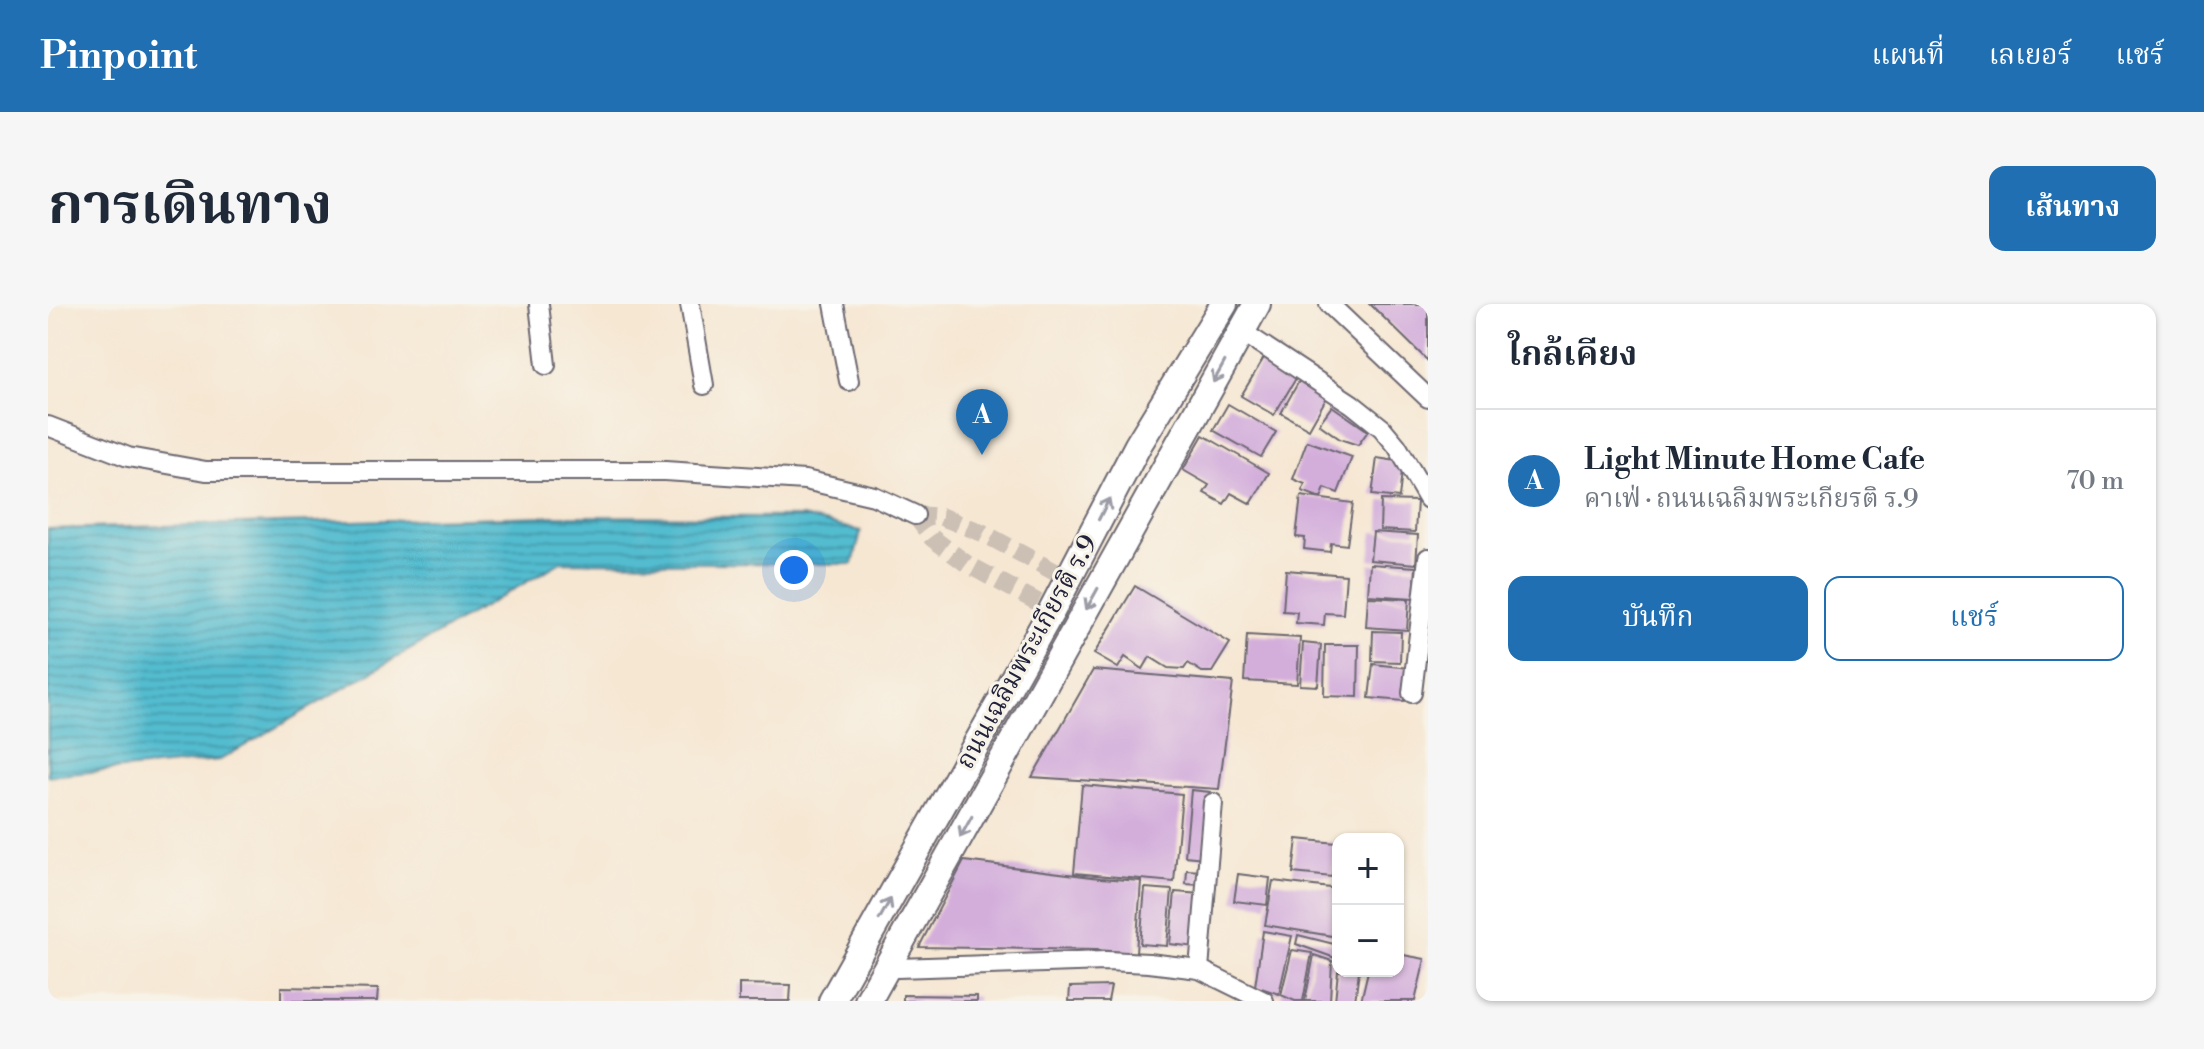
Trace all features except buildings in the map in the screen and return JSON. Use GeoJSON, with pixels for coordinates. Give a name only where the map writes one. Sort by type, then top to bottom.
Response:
{"type":"FeatureCollection","features":[{"type":"Feature","properties":{"kind":"main road","name":"ถนนเฉลิมพระเกียรติ ร.9"},"geometry":{"type":"LineString","coordinates":[[832,1001],[1052,610],[1138,445],[1224,304]]}},
{"type":"Feature","properties":{"kind":"main road","name":"ถนนเฉลิมพระเกียรติ ร.9"},"geometry":{"type":"LineString","coordinates":[[868,1001],[1257,304]]}},
{"type":"Feature","properties":{"kind":"main road"},"geometry":{"type":"LineString","coordinates":[[861,953],[888,966]]}},
{"type":"Feature","properties":{"kind":"street"},"geometry":{"type":"LineString","coordinates":[[539,304],[546,365]]}},
{"type":"Feature","properties":{"kind":"street"},"geometry":{"type":"LineString","coordinates":[[690,304],[704,385]]}},
{"type":"Feature","properties":{"kind":"street"},"geometry":{"type":"LineString","coordinates":[[834,304],[849,381]]}},
{"type":"Feature","properties":{"kind":"street"},"geometry":{"type":"LineString","coordinates":[[1329,304],[1428,398]]}},
{"type":"Feature","properties":{"kind":"street"},"geometry":{"type":"LineString","coordinates":[[1241,331],[1352,404],[1382,428],[1397,446],[1428,499]]}},
{"type":"Feature","properties":{"kind":"street"},"geometry":{"type":"LineString","coordinates":[[48,426],[128,457],[206,471],[665,471],[805,480],[874,496],[915,515]]}},
{"type":"Feature","properties":{"kind":"street"},"geometry":{"type":"LineString","coordinates":[[1412,693],[1428,558]]}},
{"type":"Feature","properties":{"kind":"street"},"geometry":{"type":"LineString","coordinates":[[1199,969],[1213,803]]}},
{"type":"Feature","properties":{"kind":"street"},"geometry":{"type":"LineString","coordinates":[[888,966],[1106,961],[1149,963],[1199,969],[1264,1001]]}},
{"type":"Feature","properties":{"kind":"water"},"geometry":{"type":"Polygon","coordinates":[[[546,516],[802,517],[861,531],[853,564],[561,562],[220,760],[48,776],[48,529],[546,516]]]}},
{"type":"Feature","properties":{"kind":"tunnel"},"geometry":{"type":"LineString","coordinates":[[915,515],[932,538],[967,564],[1052,610]]}},
{"type":"Feature","properties":{"kind":"tunnel"},"geometry":{"type":"LineString","coordinates":[[915,515],[942,517],[983,533],[1068,579]]}},
{"type":"Feature","properties":{"kind":"place","name":"Light Minute Home Cafe"},"geometry":{"type":"Point","coordinates":[982,455]}}]}
